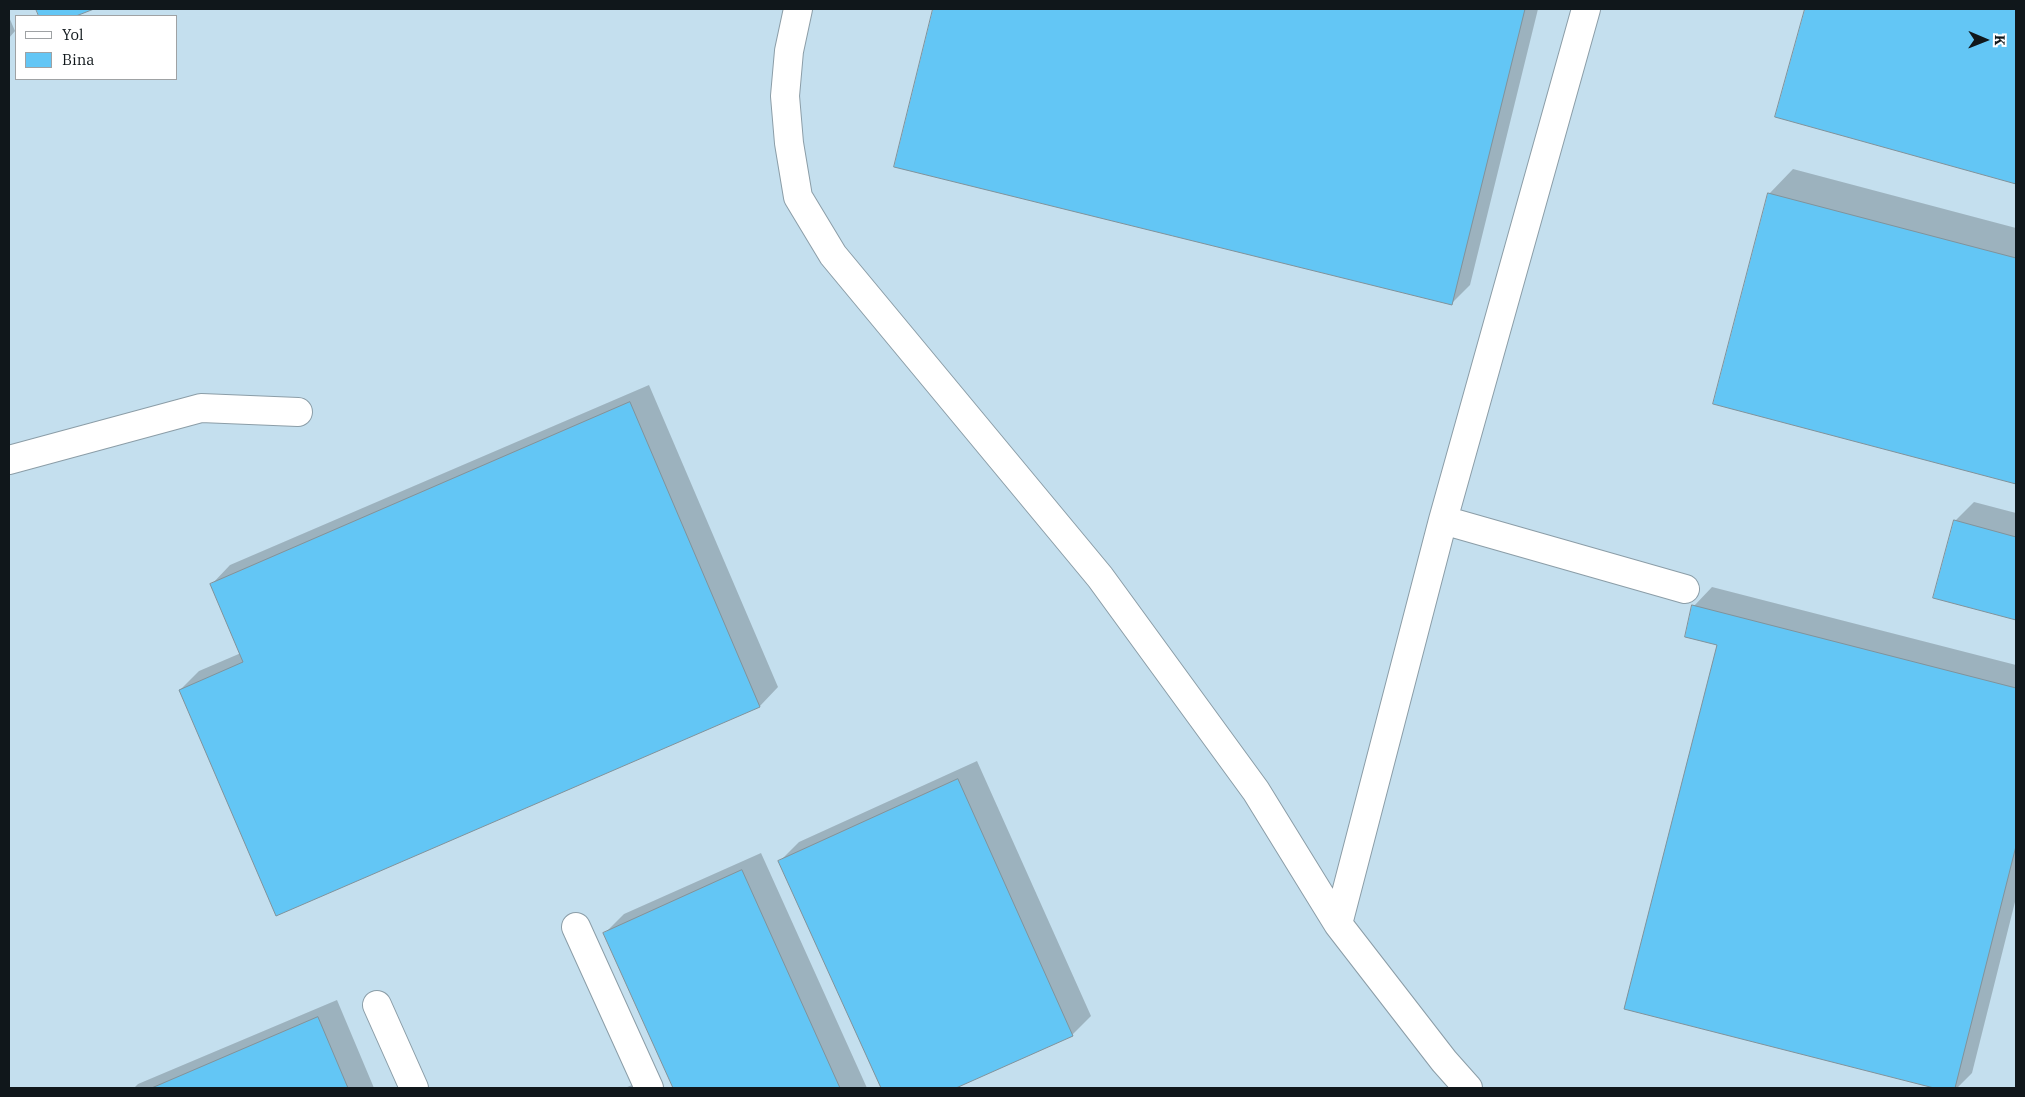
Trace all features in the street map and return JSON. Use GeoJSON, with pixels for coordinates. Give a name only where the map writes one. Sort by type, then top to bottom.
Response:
{"type":"FeatureCollection","features":[{"type":"Feature","properties":{"kind":"street"},"geometry":{"type":"LineString","coordinates":[[798,9],[789,51],[785,96],[789,143],[798,196],[833,255],[1100,577],[1256,791],[1338,924],[1444,1061],[1468,1088]]}},
{"type":"Feature","properties":{"kind":"street"},"geometry":{"type":"LineString","coordinates":[[1567,9],[1575,46]]}},
{"type":"Feature","properties":{"kind":"street"},"geometry":{"type":"LineString","coordinates":[[1338,924],[1443,520],[1586,9]]}},
{"type":"Feature","properties":{"kind":"street"},"geometry":{"type":"LineString","coordinates":[[9,460],[201,408],[298,412]]}},
{"type":"Feature","properties":{"kind":"street"},"geometry":{"type":"LineString","coordinates":[[1443,520],[1685,589]]}},
{"type":"Feature","properties":{"kind":"street"},"geometry":{"type":"LineString","coordinates":[[576,927],[649,1088]]}},
{"type":"Feature","properties":{"kind":"street"},"geometry":{"type":"LineString","coordinates":[[377,1005],[414,1088]]}},
{"type":"Feature","properties":{"kind":"shaded area"},"geometry":{"type":"Polygon","coordinates":[[[9,9],[2016,9],[2016,1088],[9,1088],[9,9]]]}},
{"type":"Feature","properties":{"kind":"building"},"geometry":{"type":"Polygon","coordinates":[[[36,9],[94,9],[79,15],[39,15],[36,9]]]}},
{"type":"Feature","properties":{"kind":"building"},"geometry":{"type":"Polygon","coordinates":[[[933,9],[1525,9],[1452,305],[894,167],[933,9]]]}},
{"type":"Feature","properties":{"kind":"building"},"geometry":{"type":"Polygon","coordinates":[[[1805,9],[2016,9],[2016,184],[1775,117],[1805,9]]]}},
{"type":"Feature","properties":{"kind":"building"},"geometry":{"type":"Polygon","coordinates":[[[1768,193],[2016,258],[2016,484],[1713,404],[1768,193]]]}},
{"type":"Feature","properties":{"kind":"building"},"geometry":{"type":"Polygon","coordinates":[[[630,402],[760,707],[276,916],[179,690],[243,662],[210,584],[630,402]]]}},
{"type":"Feature","properties":{"kind":"building"},"geometry":{"type":"Polygon","coordinates":[[[1954,520],[2016,537],[2016,620],[1933,598],[1954,520]]]}},
{"type":"Feature","properties":{"kind":"building"},"geometry":{"type":"Polygon","coordinates":[[[1692,605],[2016,688],[2016,846],[1955,1088],[1934,1088],[1624,1009],[1717,645],[1685,637],[1692,605]]]}},
{"type":"Feature","properties":{"kind":"building"},"geometry":{"type":"Polygon","coordinates":[[[958,779],[1073,1036],[956,1088],[881,1088],[778,861],[958,779]]]}},
{"type":"Feature","properties":{"kind":"building"},"geometry":{"type":"Polygon","coordinates":[[[742,870],[840,1088],[673,1088],[603,933],[742,870]]]}},
{"type":"Feature","properties":{"kind":"building"},"geometry":{"type":"Polygon","coordinates":[[[318,1017],[348,1088],[152,1088],[318,1017]]]}}]}
